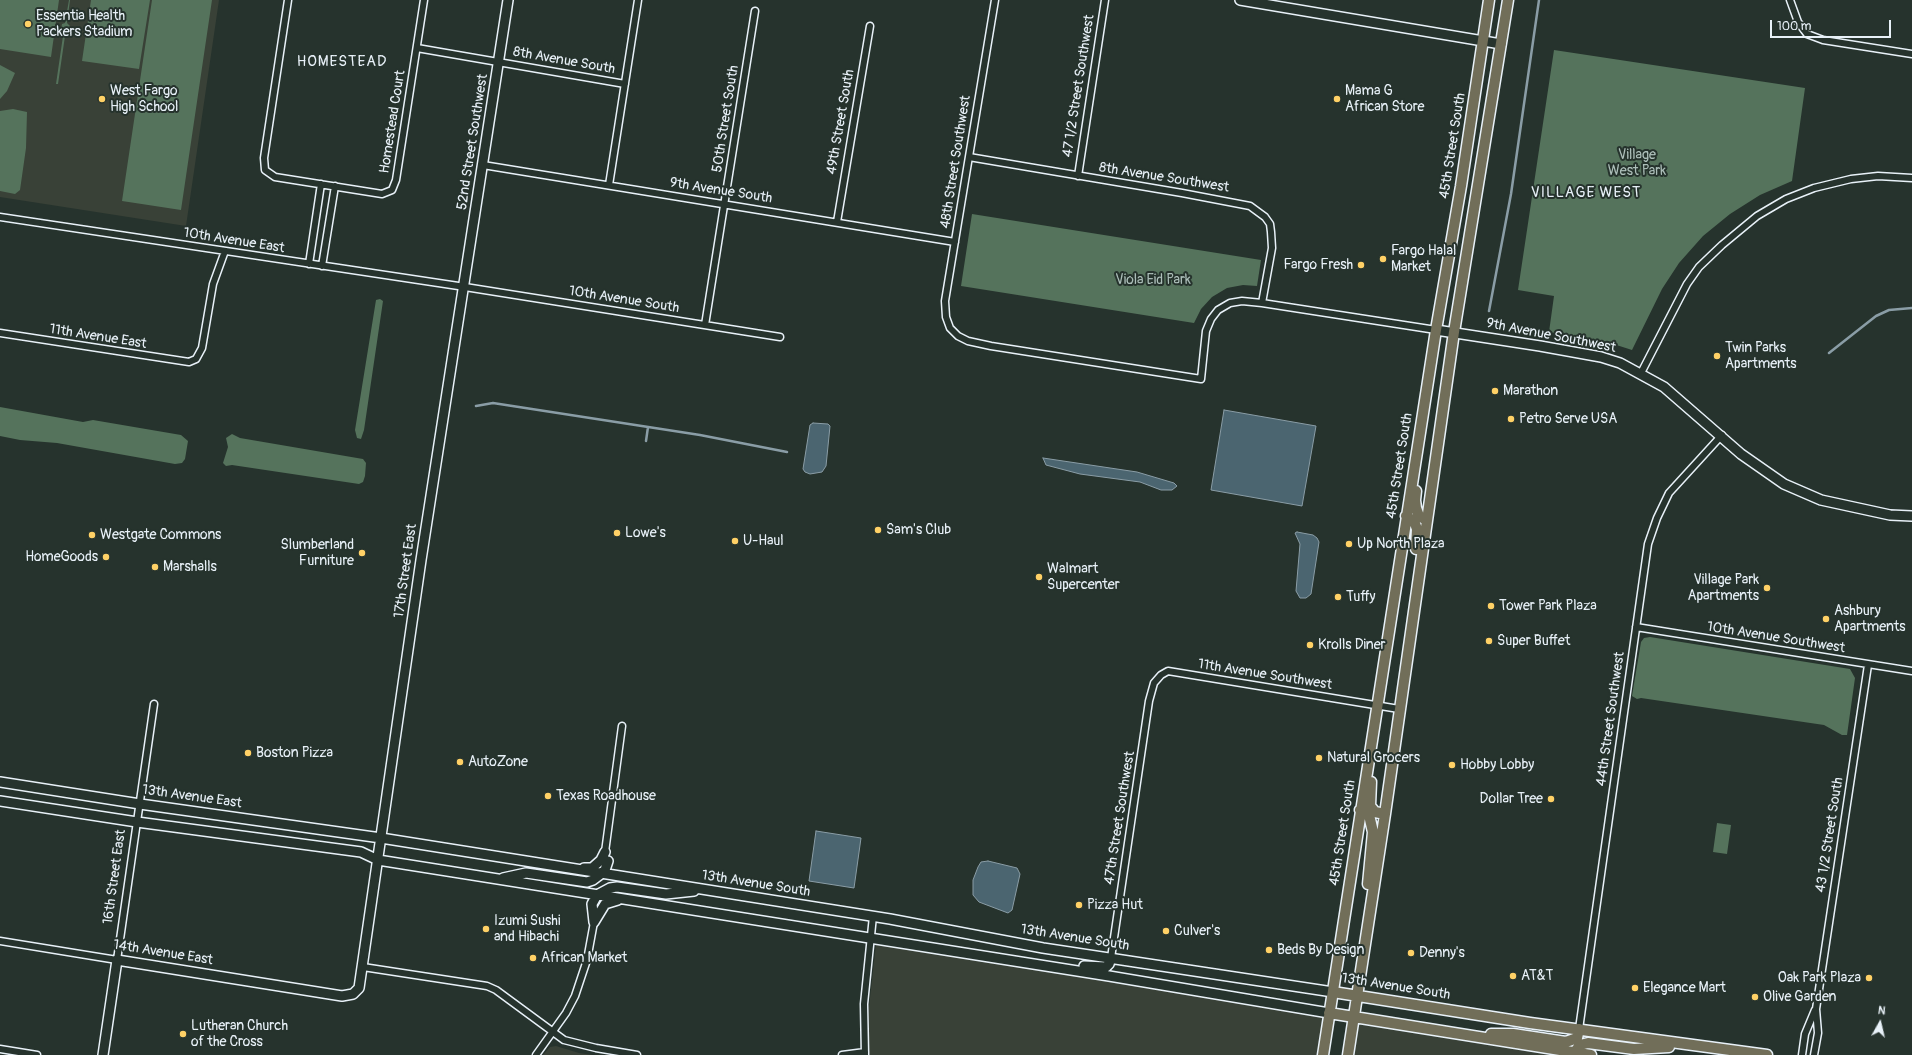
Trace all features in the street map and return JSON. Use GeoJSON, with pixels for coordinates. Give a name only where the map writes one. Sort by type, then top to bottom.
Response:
{"type":"FeatureCollection","features":[{"type":"Feature","properties":{"kind":"main road","name":"52nd Street Southwest"},"geometry":{"type":"LineString","coordinates":[[465,287],[508,0]]}},
{"type":"Feature","properties":{"kind":"main road"},"geometry":{"type":"LineString","coordinates":[[1240,0],[1264,2],[1501,44]]}},
{"type":"Feature","properties":{"kind":"main road","name":"45th Street South"},"geometry":{"type":"LineString","coordinates":[[1323,1055],[1406,516],[1461,186],[1489,0]]}},
{"type":"Feature","properties":{"kind":"main road"},"geometry":{"type":"LineString","coordinates":[[1348,1055],[1385,814],[1454,332],[1508,0]]}},
{"type":"Feature","properties":{"kind":"main road","name":"17th Street East"},"geometry":{"type":"LineString","coordinates":[[363,967],[421,560],[465,287]]}},
{"type":"Feature","properties":{"kind":"main road","name":"9th Avenue Southwest"},"geometry":{"type":"LineString","coordinates":[[1436,330],[1601,357],[1620,363],[1641,373],[1664,387],[1741,454],[1790,487],[1821,500],[1853,508],[1895,515],[1912,516]]}},
{"type":"Feature","properties":{"kind":"main road"},"geometry":{"type":"LineString","coordinates":[[1422,418],[1422,455],[1415,500],[1419,516],[1426,520]]}},
{"type":"Feature","properties":{"kind":"main road"},"geometry":{"type":"LineString","coordinates":[[1406,516],[1414,521],[1417,529],[1417,545],[1410,598],[1413,620]]}},
{"type":"Feature","properties":{"kind":"main road"},"geometry":{"type":"LineString","coordinates":[[1370,749],[1373,760],[1369,797],[1370,806],[1375,812],[1385,814]]}},
{"type":"Feature","properties":{"kind":"main road","name":"13th Avenue East"},"geometry":{"type":"LineString","coordinates":[[0,782],[140,804],[381,838]]}},
{"type":"Feature","properties":{"kind":"main road"},"geometry":{"type":"LineString","coordinates":[[0,801],[137,822],[361,852],[378,860],[1007,960],[1574,1054],[1591,1055]]}},
{"type":"Feature","properties":{"kind":"main road"},"geometry":{"type":"LineString","coordinates":[[1360,810],[1369,815],[1373,832],[1369,865],[1369,916]]}},
{"type":"Feature","properties":{"kind":"main road","name":"13th Avenue South"},"geometry":{"type":"LineString","coordinates":[[381,838],[873,916],[1043,948],[1579,1029],[1767,1055]]}},
{"type":"Feature","properties":{"kind":"main road"},"geometry":{"type":"LineString","coordinates":[[577,869],[592,868],[606,857]]}},
{"type":"Feature","properties":{"kind":"main road"},"geometry":{"type":"LineString","coordinates":[[496,879],[526,873],[587,882],[593,880],[605,870],[606,857]]}},
{"type":"Feature","properties":{"kind":"main road"},"geometry":{"type":"LineString","coordinates":[[606,857],[617,873],[627,878]]}},
{"type":"Feature","properties":{"kind":"main road"},"geometry":{"type":"LineString","coordinates":[[594,922],[592,904],[602,891],[617,887],[666,894],[706,890]]}},
{"type":"Feature","properties":{"kind":"main road"},"geometry":{"type":"LineString","coordinates":[[558,889],[582,897],[592,904]]}},
{"type":"Feature","properties":{"kind":"main road"},"geometry":{"type":"LineString","coordinates":[[594,922],[605,904],[621,899]]}},
{"type":"Feature","properties":{"kind":"main road"},"geometry":{"type":"LineString","coordinates":[[1007,960],[1024,958],[1097,968],[1106,967],[1111,958]]}},
{"type":"Feature","properties":{"kind":"main road","name":"14th Avenue East"},"geometry":{"type":"LineString","coordinates":[[117,960],[342,996],[353,994],[359,988],[363,967]]}},
{"type":"Feature","properties":{"kind":"main road","name":"16th Street East"},"geometry":{"type":"LineString","coordinates":[[103,1055],[117,960]]}},
{"type":"Feature","properties":{"kind":"main road"},"geometry":{"type":"LineString","coordinates":[[1466,1035],[1513,1034],[1566,1042],[1576,1038],[1579,1029]]}},
{"type":"Feature","properties":{"kind":"main road"},"geometry":{"type":"LineString","coordinates":[[1574,1054],[1580,1045],[1588,1043],[1634,1049],[1688,1045]]}},
{"type":"Feature","properties":{"kind":"street","name":"Homestead Court"},"geometry":{"type":"LineString","coordinates":[[288,0],[264,158],[265,170],[275,177],[382,194],[392,190],[396,180],[424,0]]}},
{"type":"Feature","properties":{"kind":"street"},"geometry":{"type":"LineString","coordinates":[[609,186],[638,0]]}},
{"type":"Feature","properties":{"kind":"street","name":"48th Street Southwest"},"geometry":{"type":"LineString","coordinates":[[995,0],[954,242],[945,309],[950,328],[958,336],[968,341],[991,346],[1201,379],[1206,331],[1211,319],[1218,310],[1230,303],[1242,301],[1262,303]]}},
{"type":"Feature","properties":{"kind":"street","name":"47 1/2 Street Southwest"},"geometry":{"type":"LineString","coordinates":[[1078,176],[1105,0]]}},
{"type":"Feature","properties":{"kind":"street"},"geometry":{"type":"LineString","coordinates":[[1790,0],[1798,22],[1808,34],[1823,40],[1912,54]]}},
{"type":"Feature","properties":{"kind":"street","name":"50th Street South"},"geometry":{"type":"LineString","coordinates":[[705,325],[755,11]]}},
{"type":"Feature","properties":{"kind":"street","name":"49th Street South"},"geometry":{"type":"LineString","coordinates":[[836,222],[870,26]]}},
{"type":"Feature","properties":{"kind":"street","name":"8th Avenue South"},"geometry":{"type":"LineString","coordinates":[[417,48],[500,61],[625,84]]}},
{"type":"Feature","properties":{"kind":"street","name":"8th Avenue Southwest"},"geometry":{"type":"LineString","coordinates":[[969,157],[1233,202],[1259,210],[1270,224],[1272,232],[1272,248],[1262,303]]}},
{"type":"Feature","properties":{"kind":"street","name":"9th Avenue South"},"geometry":{"type":"LineString","coordinates":[[483,165],[954,242]]}},
{"type":"Feature","properties":{"kind":"street"},"geometry":{"type":"LineString","coordinates":[[1641,373],[1687,284],[1699,267],[1722,245],[1758,216],[1786,199],[1814,188],[1851,179],[1878,176],[1912,178]]}},
{"type":"Feature","properties":{"kind":"street"},"geometry":{"type":"LineString","coordinates":[[309,264],[321,184]]}},
{"type":"Feature","properties":{"kind":"street"},"geometry":{"type":"LineString","coordinates":[[322,266],[335,186]]}},
{"type":"Feature","properties":{"kind":"street","name":"10th Avenue East"},"geometry":{"type":"LineString","coordinates":[[0,217],[465,287]]}},
{"type":"Feature","properties":{"kind":"street","name":"11th Avenue East"},"geometry":{"type":"LineString","coordinates":[[0,333],[184,363],[193,361],[200,354],[202,348],[213,284],[224,251]]}},
{"type":"Feature","properties":{"kind":"street","name":"10th Avenue South"},"geometry":{"type":"LineString","coordinates":[[465,287],[780,337]]}},
{"type":"Feature","properties":{"kind":"street","name":"9th Avenue Southwest"},"geometry":{"type":"LineString","coordinates":[[1262,303],[1436,330]]}},
{"type":"Feature","properties":{"kind":"street","name":"44th Street Southwest"},"geometry":{"type":"LineString","coordinates":[[1579,1029],[1648,544],[1657,518],[1669,493],[1722,436]]}},
{"type":"Feature","properties":{"kind":"street","name":"10th Avenue Southwest"},"geometry":{"type":"LineString","coordinates":[[1636,627],[1912,671]]}},
{"type":"Feature","properties":{"kind":"street","name":"43 1/2 Street South"},"geometry":{"type":"LineString","coordinates":[[1814,1055],[1818,1032],[1816,1009],[1868,665]]}},
{"type":"Feature","properties":{"kind":"street","name":"11th Avenue Southwest"},"geometry":{"type":"LineString","coordinates":[[1154,682],[1168,671],[1399,709]]}},
{"type":"Feature","properties":{"kind":"street","name":"47th Street Southwest"},"geometry":{"type":"LineString","coordinates":[[1111,958],[1149,701],[1154,682]]}},
{"type":"Feature","properties":{"kind":"street","name":"16th Street East"},"geometry":{"type":"LineString","coordinates":[[117,960],[154,704]]}},
{"type":"Feature","properties":{"kind":"street"},"geometry":{"type":"LineString","coordinates":[[606,857],[622,726]]}},
{"type":"Feature","properties":{"kind":"street"},"geometry":{"type":"LineString","coordinates":[[842,1055],[865,1054],[864,1009],[873,916]]}},
{"type":"Feature","properties":{"kind":"street"},"geometry":{"type":"LineString","coordinates":[[536,1055],[566,1013],[577,991],[586,960],[594,922]]}},
{"type":"Feature","properties":{"kind":"street","name":"14th Avenue East"},"geometry":{"type":"LineString","coordinates":[[0,941],[117,960]]}},
{"type":"Feature","properties":{"kind":"street"},"geometry":{"type":"LineString","coordinates":[[363,967],[487,986],[496,990],[564,1040],[574,1044],[637,1055]]}},
{"type":"Feature","properties":{"kind":"street","name":"43 1/2 Street South"},"geometry":{"type":"LineString","coordinates":[[1802,1055],[1805,1034],[1816,1009]]}},
{"type":"Feature","properties":{"kind":"street"},"geometry":{"type":"LineString","coordinates":[[0,1049],[37,1055]]}},
{"type":"Feature","properties":{"kind":"shaded area","name":"West Fargo High School"},"geometry":{"type":"Polygon","coordinates":[[[0,0],[219,0],[186,226],[0,197],[0,0]]]}},
{"type":"Feature","properties":{"kind":"shaded area"},"geometry":{"type":"Polygon","coordinates":[[[876,944],[1324,1016],[1319,1055],[869,1055],[869,1007],[876,944]]]}},
{"type":"Feature","properties":{"kind":"shaded area"},"geometry":{"type":"Polygon","coordinates":[[[1356,1020],[1566,1055],[1351,1055],[1356,1020]]]}},
{"type":"Feature","properties":{"kind":"shaded area"},"geometry":{"type":"Polygon","coordinates":[[[556,1046],[579,1053],[593,1055],[543,1055],[550,1047],[556,1046]]]}},
{"type":"Feature","properties":{"kind":"green space","name":"Essentia Health Packers Stadium"},"geometry":{"type":"Polygon","coordinates":[[[0,0],[59,0],[51,57],[0,49],[0,0]]]}},
{"type":"Feature","properties":{"kind":"green space"},"geometry":{"type":"Polygon","coordinates":[[[69,0],[67,23],[70,26],[69,37],[65,36],[58,84],[56,84],[63,36],[60,36],[62,24],[65,23],[69,0]]]}},
{"type":"Feature","properties":{"kind":"green space"},"geometry":{"type":"Polygon","coordinates":[[[91,0],[150,0],[139,69],[82,61],[91,0]]]}},
{"type":"Feature","properties":{"kind":"green space"},"geometry":{"type":"Polygon","coordinates":[[[152,0],[212,0],[181,210],[122,201],[152,0]]]}},
{"type":"Feature","properties":{"kind":"green space","name":"Village West Park"},"geometry":{"type":"Polygon","coordinates":[[[1554,50],[1805,88],[1792,181],[1760,195],[1730,214],[1703,236],[1679,263],[1662,289],[1632,350],[1607,342],[1549,332],[1554,296],[1518,290],[1554,50]]]}},
{"type":"Feature","properties":{"kind":"green space"},"geometry":{"type":"Polygon","coordinates":[[[0,65],[15,73],[7,91],[0,99],[0,65]]]}},
{"type":"Feature","properties":{"kind":"green space"},"geometry":{"type":"Polygon","coordinates":[[[13,109],[27,112],[26,148],[20,190],[15,194],[0,191],[0,111],[13,109]]]}},
{"type":"Feature","properties":{"kind":"green space","name":"Viola Eid Park"},"geometry":{"type":"Polygon","coordinates":[[[972,214],[1261,260],[1257,286],[1243,285],[1227,288],[1212,297],[1201,309],[1194,323],[961,286],[972,214]]]}},
{"type":"Feature","properties":{"kind":"green space"},"geometry":{"type":"Polygon","coordinates":[[[380,299],[383,301],[364,430],[361,439],[357,438],[355,430],[376,300],[380,299]]]}},
{"type":"Feature","properties":{"kind":"green space"},"geometry":{"type":"Polygon","coordinates":[[[0,407],[83,422],[93,420],[181,435],[188,441],[185,459],[182,463],[175,464],[57,443],[20,440],[0,436],[0,407]]]}},
{"type":"Feature","properties":{"kind":"green space"},"geometry":{"type":"Polygon","coordinates":[[[232,434],[240,438],[363,459],[366,463],[363,482],[359,484],[232,465],[226,466],[223,463],[228,447],[226,438],[232,434]]]}},
{"type":"Feature","properties":{"kind":"green space"},"geometry":{"type":"Polygon","coordinates":[[[1650,637],[1850,669],[1855,678],[1847,735],[1842,735],[1824,725],[1641,698],[1637,699],[1632,696],[1641,642],[1644,638],[1650,637]]]}},
{"type":"Feature","properties":{"kind":"green space"},"geometry":{"type":"Polygon","coordinates":[[[1717,823],[1731,825],[1727,854],[1713,852],[1717,823]]]}},
{"type":"Feature","properties":{"kind":"water"},"geometry":{"type":"Polygon","coordinates":[[[1224,410],[1316,426],[1302,506],[1211,490],[1224,410]]]}},
{"type":"Feature","properties":{"kind":"water"},"geometry":{"type":"Polygon","coordinates":[[[813,423],[828,424],[830,426],[826,466],[822,472],[810,474],[805,472],[803,469],[810,425],[813,423]]]}},
{"type":"Feature","properties":{"kind":"water"},"geometry":{"type":"Polygon","coordinates":[[[1043,458],[1137,472],[1174,483],[1177,486],[1172,490],[1161,490],[1140,482],[1080,474],[1046,465],[1043,458]]]}},
{"type":"Feature","properties":{"kind":"water"},"geometry":{"type":"Polygon","coordinates":[[[1297,532],[1313,535],[1319,542],[1311,594],[1306,598],[1300,598],[1296,591],[1300,544],[1295,533],[1297,532]]]}},
{"type":"Feature","properties":{"kind":"water"},"geometry":{"type":"Polygon","coordinates":[[[816,831],[861,838],[854,888],[809,881],[816,831]]]}},
{"type":"Feature","properties":{"kind":"water"},"geometry":{"type":"Polygon","coordinates":[[[988,861],[1017,868],[1020,874],[1012,910],[1008,913],[979,902],[973,895],[973,880],[978,867],[981,862],[988,861]]]}},
{"type":"Feature","properties":{"kind":"waterway"},"geometry":{"type":"LineString","coordinates":[[1489,311],[1511,194],[1539,0]]}},
{"type":"Feature","properties":{"kind":"waterway"},"geometry":{"type":"LineString","coordinates":[[1829,353],[1876,316],[1889,310],[1912,308]]}},
{"type":"Feature","properties":{"kind":"waterway"},"geometry":{"type":"LineString","coordinates":[[476,406],[493,403],[700,435],[787,452]]}},
{"type":"Feature","properties":{"kind":"waterway"},"geometry":{"type":"LineString","coordinates":[[646,441],[648,427]]}},
{"type":"Feature","properties":{"kind":"place","name":"Essentia Health Packers Stadium"},"geometry":{"type":"Point","coordinates":[28,24]}},
{"type":"Feature","properties":{"kind":"place","name":"West Fargo High School"},"geometry":{"type":"Point","coordinates":[102,99]}},
{"type":"Feature","properties":{"kind":"place","name":"Mama G African Store"},"geometry":{"type":"Point","coordinates":[1337,99]}},
{"type":"Feature","properties":{"kind":"place","name":"Fargo Halal Market"},"geometry":{"type":"Point","coordinates":[1383,259]}},
{"type":"Feature","properties":{"kind":"place","name":"Fargo Fresh"},"geometry":{"type":"Point","coordinates":[1361,265]}},
{"type":"Feature","properties":{"kind":"place","name":"Twin Parks Apartments"},"geometry":{"type":"Point","coordinates":[1717,356]}},
{"type":"Feature","properties":{"kind":"place","name":"Marathon"},"geometry":{"type":"Point","coordinates":[1495,391]}},
{"type":"Feature","properties":{"kind":"place","name":"Petro Serve USA"},"geometry":{"type":"Point","coordinates":[1511,419]}},
{"type":"Feature","properties":{"kind":"place","name":"Sam's Club"},"geometry":{"type":"Point","coordinates":[878,530]}},
{"type":"Feature","properties":{"kind":"place","name":"Lowe's"},"geometry":{"type":"Point","coordinates":[617,533]}},
{"type":"Feature","properties":{"kind":"place","name":"Westgate Commons"},"geometry":{"type":"Point","coordinates":[92,535]}},
{"type":"Feature","properties":{"kind":"place","name":"U-Haul"},"geometry":{"type":"Point","coordinates":[735,541]}},
{"type":"Feature","properties":{"kind":"place","name":"Up North Plaza"},"geometry":{"type":"Point","coordinates":[1349,544]}},
{"type":"Feature","properties":{"kind":"place","name":"Slumberland Furniture"},"geometry":{"type":"Point","coordinates":[362,553]}},
{"type":"Feature","properties":{"kind":"place","name":"HomeGoods"},"geometry":{"type":"Point","coordinates":[106,557]}},
{"type":"Feature","properties":{"kind":"place","name":"Marshalls"},"geometry":{"type":"Point","coordinates":[155,567]}},
{"type":"Feature","properties":{"kind":"place","name":"Walmart Supercenter"},"geometry":{"type":"Point","coordinates":[1039,577]}},
{"type":"Feature","properties":{"kind":"place","name":"Village Park Apartments"},"geometry":{"type":"Point","coordinates":[1767,588]}},
{"type":"Feature","properties":{"kind":"place","name":"Tuffy"},"geometry":{"type":"Point","coordinates":[1338,597]}},
{"type":"Feature","properties":{"kind":"place","name":"Tower Park Plaza"},"geometry":{"type":"Point","coordinates":[1491,606]}},
{"type":"Feature","properties":{"kind":"place","name":"Ashbury Apartments"},"geometry":{"type":"Point","coordinates":[1826,619]}},
{"type":"Feature","properties":{"kind":"place","name":"Super Buffet"},"geometry":{"type":"Point","coordinates":[1489,641]}},
{"type":"Feature","properties":{"kind":"place","name":"Krolls Diner"},"geometry":{"type":"Point","coordinates":[1310,645]}},
{"type":"Feature","properties":{"kind":"place","name":"Boston Pizza"},"geometry":{"type":"Point","coordinates":[248,753]}},
{"type":"Feature","properties":{"kind":"place","name":"Natural Grocers"},"geometry":{"type":"Point","coordinates":[1319,758]}},
{"type":"Feature","properties":{"kind":"place","name":"AutoZone"},"geometry":{"type":"Point","coordinates":[460,762]}},
{"type":"Feature","properties":{"kind":"place","name":"Hobby Lobby"},"geometry":{"type":"Point","coordinates":[1452,765]}},
{"type":"Feature","properties":{"kind":"place","name":"Texas Roadhouse"},"geometry":{"type":"Point","coordinates":[548,796]}},
{"type":"Feature","properties":{"kind":"place","name":"Dollar Tree"},"geometry":{"type":"Point","coordinates":[1551,799]}},
{"type":"Feature","properties":{"kind":"place","name":"Pizza Hut"},"geometry":{"type":"Point","coordinates":[1079,905]}},
{"type":"Feature","properties":{"kind":"place","name":"Izumi Sushi and Hibachi"},"geometry":{"type":"Point","coordinates":[486,929]}},
{"type":"Feature","properties":{"kind":"place","name":"Culver's"},"geometry":{"type":"Point","coordinates":[1166,931]}},
{"type":"Feature","properties":{"kind":"place","name":"Beds By Design"},"geometry":{"type":"Point","coordinates":[1269,950]}},
{"type":"Feature","properties":{"kind":"place","name":"Denny's"},"geometry":{"type":"Point","coordinates":[1411,953]}},
{"type":"Feature","properties":{"kind":"place","name":"African Market"},"geometry":{"type":"Point","coordinates":[533,958]}},
{"type":"Feature","properties":{"kind":"place","name":"AT&T"},"geometry":{"type":"Point","coordinates":[1513,976]}},
{"type":"Feature","properties":{"kind":"place","name":"Oak Park Plaza"},"geometry":{"type":"Point","coordinates":[1869,978]}},
{"type":"Feature","properties":{"kind":"place","name":"Elegance Mart"},"geometry":{"type":"Point","coordinates":[1635,988]}},
{"type":"Feature","properties":{"kind":"place","name":"Olive Garden"},"geometry":{"type":"Point","coordinates":[1755,997]}},
{"type":"Feature","properties":{"kind":"place","name":"Lutheran Church of the Cross"},"geometry":{"type":"Point","coordinates":[183,1034]}},
{"type":"Feature","properties":{"kind":"district","name":"HOMESTEAD"},"geometry":{"type":"Point","coordinates":[342,62]}},
{"type":"Feature","properties":{"kind":"district","name":"VILLAGE WEST"},"geometry":{"type":"Point","coordinates":[1586,193]}}]}
